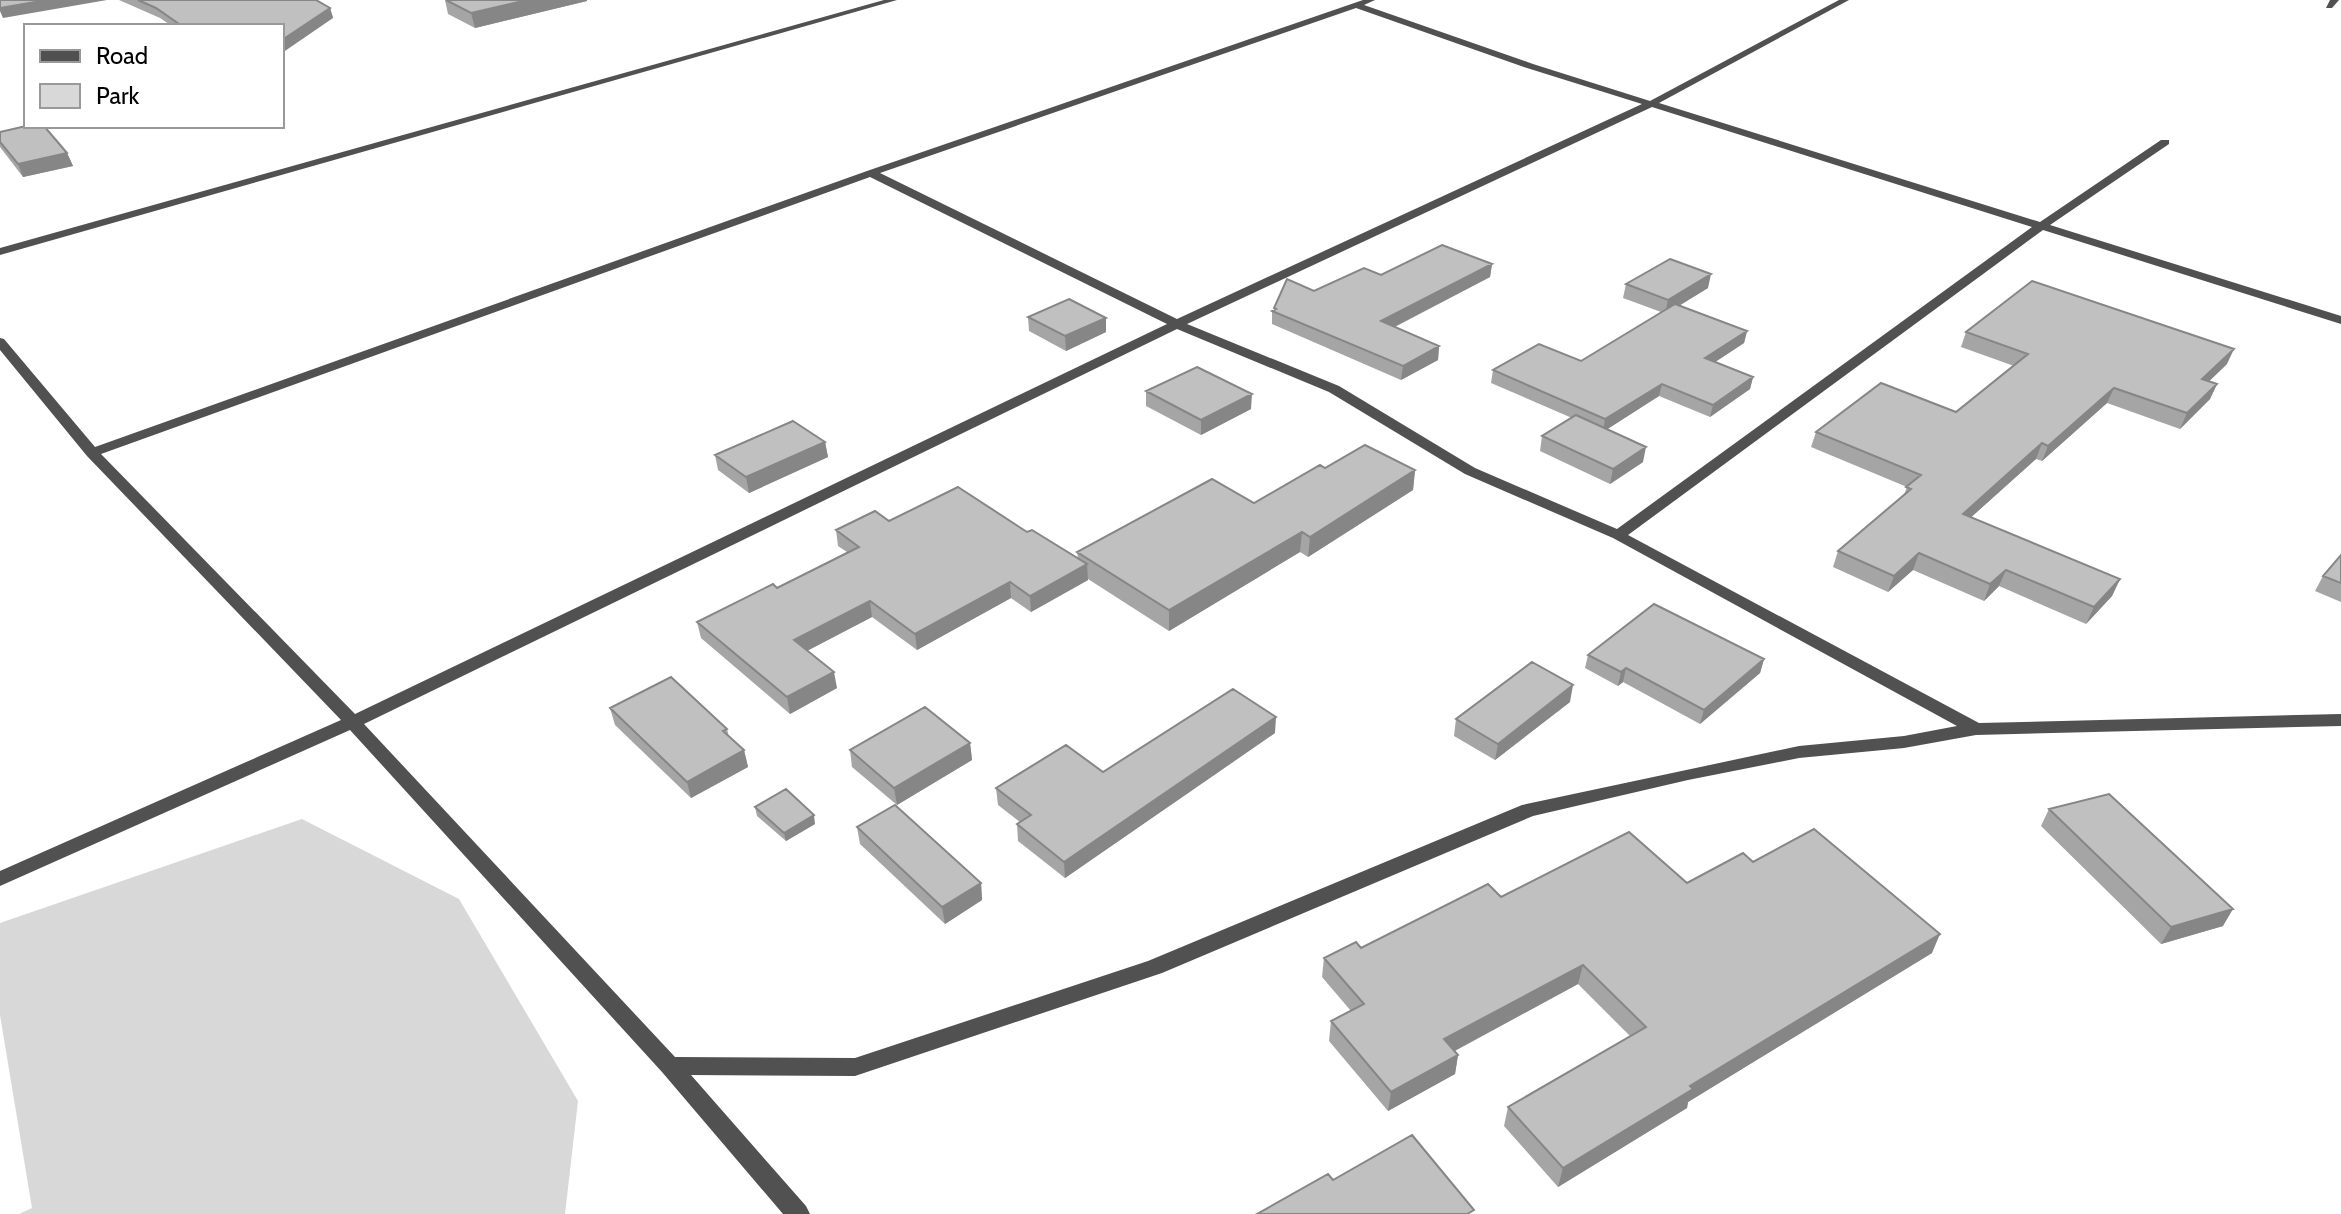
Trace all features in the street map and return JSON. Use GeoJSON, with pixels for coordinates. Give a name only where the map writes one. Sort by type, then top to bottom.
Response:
{"type":"FeatureCollection","features":[{"type":"Feature","properties":{"kind":"street"},"geometry":{"type":"LineString","coordinates":[[0,252],[893,0]]}},
{"type":"Feature","properties":{"kind":"street"},"geometry":{"type":"LineString","coordinates":[[1339,0],[1651,104],[2341,320]]}},
{"type":"Feature","properties":{"kind":"street"},"geometry":{"type":"LineString","coordinates":[[92,453],[871,173],[1371,0]]}},
{"type":"Feature","properties":{"kind":"street"},"geometry":{"type":"LineString","coordinates":[[0,879],[353,722],[1177,324],[1651,104],[1845,0]]}},
{"type":"Feature","properties":{"kind":"street"},"geometry":{"type":"LineString","coordinates":[[1618,535],[2041,226],[2165,142]]}},
{"type":"Feature","properties":{"kind":"street"},"geometry":{"type":"LineString","coordinates":[[871,173],[1177,324],[1334,389],[1470,471],[1618,535],[1976,729]]}},
{"type":"Feature","properties":{"kind":"street"},"geometry":{"type":"LineString","coordinates":[[0,342],[92,453],[353,722],[670,1066],[798,1214]]}},
{"type":"Feature","properties":{"kind":"street"},"geometry":{"type":"LineString","coordinates":[[670,1066],[855,1067],[1155,967],[1529,810],[1799,752],[1904,742],[1976,729],[2341,720]]}},
{"type":"Feature","properties":{"kind":"green space"},"geometry":{"type":"Polygon","coordinates":[[[302,819],[459,899],[578,1101],[565,1214],[19,1214],[32,1208],[0,1015],[0,923],[302,819]]]}},
{"type":"Feature","properties":{"kind":"building"},"geometry":{"type":"Polygon","coordinates":[[[0,0],[47,0],[0,8],[0,0]]]}},
{"type":"Feature","properties":{"kind":"building"},"geometry":{"type":"Polygon","coordinates":[[[138,0],[316,0],[330,8],[284,39],[284,24],[179,24],[138,0]]]}},
{"type":"Feature","properties":{"kind":"building"},"geometry":{"type":"Polygon","coordinates":[[[446,0],[527,0],[471,13],[446,0]]]}},
{"type":"Feature","properties":{"kind":"building"},"geometry":{"type":"Polygon","coordinates":[[[24,126],[46,128],[67,153],[18,164],[0,142],[0,132],[24,126]]]}},
{"type":"Feature","properties":{"kind":"building"},"geometry":{"type":"Polygon","coordinates":[[[1442,245],[1492,264],[1381,321],[1439,346],[1403,366],[1272,311],[1276,309],[1287,279],[1314,291],[1364,268],[1381,275],[1442,245]]]}},
{"type":"Feature","properties":{"kind":"building"},"geometry":{"type":"Polygon","coordinates":[[[1670,259],[1711,274],[1668,300],[1626,284],[1670,259]]]}},
{"type":"Feature","properties":{"kind":"building"},"geometry":{"type":"Polygon","coordinates":[[[2032,281],[2234,349],[2202,379],[2217,384],[2187,413],[2114,388],[2048,446],[2042,443],[1963,514],[2120,579],[2094,607],[2006,570],[1990,584],[1919,553],[1894,576],[1838,551],[1911,489],[1906,487],[1921,475],[1816,432],[1881,383],[1956,412],[2028,354],[1966,332],[2032,281]]]}},
{"type":"Feature","properties":{"kind":"building"},"geometry":{"type":"Polygon","coordinates":[[[1069,299],[1106,318],[1065,336],[1028,317],[1069,299]]]}},
{"type":"Feature","properties":{"kind":"building"},"geometry":{"type":"Polygon","coordinates":[[[1675,304],[1747,331],[1705,358],[1753,377],[1713,405],[1662,384],[1605,419],[1493,370],[1539,344],[1581,361],[1675,304]]]}},
{"type":"Feature","properties":{"kind":"building"},"geometry":{"type":"Polygon","coordinates":[[[1197,367],[1252,394],[1201,420],[1146,391],[1197,367]]]}},
{"type":"Feature","properties":{"kind":"building"},"geometry":{"type":"Polygon","coordinates":[[[1576,415],[1646,447],[1613,469],[1542,436],[1576,415]]]}},
{"type":"Feature","properties":{"kind":"building"},"geometry":{"type":"Polygon","coordinates":[[[793,421],[825,442],[746,477],[715,455],[793,421]]]}},
{"type":"Feature","properties":{"kind":"building"},"geometry":{"type":"Polygon","coordinates":[[[1365,445],[1415,470],[1310,537],[1302,532],[1169,610],[1077,552],[1212,479],[1254,503],[1320,465],[1325,468],[1365,445]]]}},
{"type":"Feature","properties":{"kind":"building"},"geometry":{"type":"Polygon","coordinates":[[[958,487],[1027,532],[1032,530],[1087,564],[1030,596],[1010,582],[915,634],[870,601],[794,640],[834,672],[787,697],[697,622],[773,584],[777,588],[859,547],[836,530],[875,511],[889,521],[958,487]]]}},
{"type":"Feature","properties":{"kind":"building"},"geometry":{"type":"Polygon","coordinates":[[[2341,555],[2341,583],[2323,576],[2341,555]]]}},
{"type":"Feature","properties":{"kind":"building"},"geometry":{"type":"Polygon","coordinates":[[[1654,604],[1764,659],[1704,710],[1626,668],[1621,672],[1588,655],[1654,604]]]}},
{"type":"Feature","properties":{"kind":"building"},"geometry":{"type":"Polygon","coordinates":[[[1532,662],[1573,685],[1498,744],[1456,719],[1532,662]]]}},
{"type":"Feature","properties":{"kind":"building"},"geometry":{"type":"Polygon","coordinates":[[[671,677],[727,729],[723,731],[744,750],[687,782],[610,708],[671,677]]]}},
{"type":"Feature","properties":{"kind":"building"},"geometry":{"type":"Polygon","coordinates":[[[1233,689],[1276,717],[1064,862],[1017,824],[1031,815],[996,788],[1066,745],[1103,772],[1233,689]]]}},
{"type":"Feature","properties":{"kind":"building"},"geometry":{"type":"Polygon","coordinates":[[[925,707],[970,743],[894,788],[850,750],[925,707]]]}},
{"type":"Feature","properties":{"kind":"building"},"geometry":{"type":"Polygon","coordinates":[[[786,789],[814,815],[784,833],[755,807],[786,789]]]}},
{"type":"Feature","properties":{"kind":"building"},"geometry":{"type":"Polygon","coordinates":[[[2109,794],[2233,909],[2171,927],[2049,809],[2109,794]]]}},
{"type":"Feature","properties":{"kind":"building"},"geometry":{"type":"Polygon","coordinates":[[[895,805],[981,883],[942,907],[857,827],[895,805]]]}},
{"type":"Feature","properties":{"kind":"building"},"geometry":{"type":"Polygon","coordinates":[[[1814,829],[1940,934],[1690,1086],[1693,1089],[1563,1168],[1508,1107],[1646,1027],[1583,965],[1444,1039],[1458,1055],[1391,1092],[1331,1021],[1364,1004],[1324,958],[1356,942],[1361,948],[1488,884],[1501,897],[1629,832],[1687,883],[1743,853],[1753,862],[1814,829]]]}},
{"type":"Feature","properties":{"kind":"building"},"geometry":{"type":"Polygon","coordinates":[[[1412,1135],[1474,1210],[1467,1214],[1257,1214],[1328,1174],[1333,1180],[1412,1135]]]}}]}
